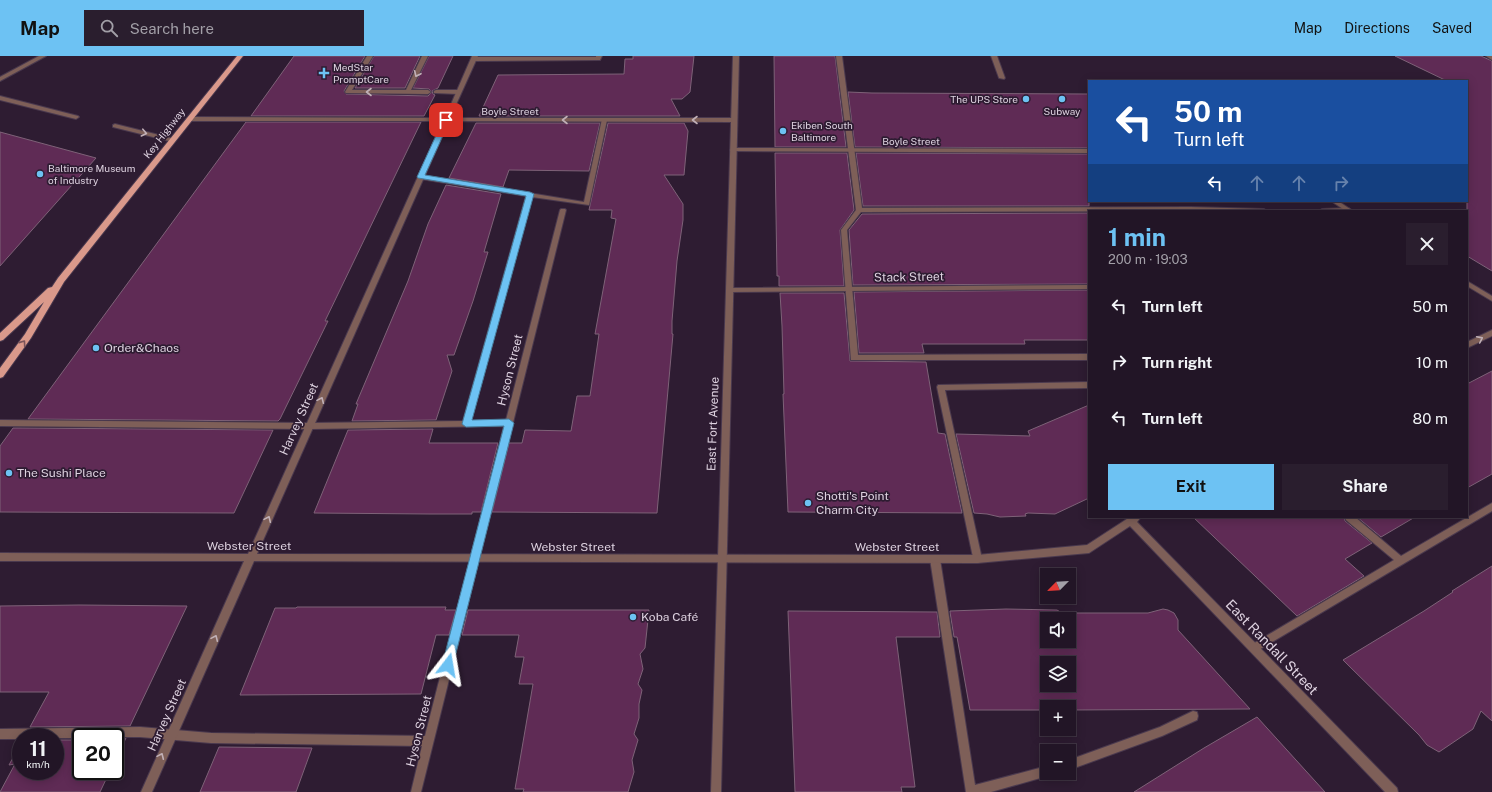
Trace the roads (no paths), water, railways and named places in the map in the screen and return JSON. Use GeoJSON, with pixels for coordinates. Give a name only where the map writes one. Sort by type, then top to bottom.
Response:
{"type":"FeatureCollection","features":[{"type":"Feature","properties":{"kind":"main road","name":"Key Highway"},"geometry":{"type":"LineString","coordinates":[[0,338],[61,280],[240,56]]}},
{"type":"Feature","properties":{"kind":"main road","name":"Key Highway"},"geometry":{"type":"LineString","coordinates":[[0,375],[28,336],[61,280]]}},
{"type":"Feature","properties":{"kind":"street"},"geometry":{"type":"LineString","coordinates":[[0,79],[43,56]]}},
{"type":"Feature","properties":{"kind":"street"},"geometry":{"type":"LineString","coordinates":[[370,56],[348,92],[428,92]]}},
{"type":"Feature","properties":{"kind":"street"},"geometry":{"type":"LineString","coordinates":[[408,92],[425,56]]}},
{"type":"Feature","properties":{"kind":"street"},"geometry":{"type":"LineString","coordinates":[[474,57],[598,59],[599,56]]}},
{"type":"Feature","properties":{"kind":"street","name":"East Fort Avenue"},"geometry":{"type":"LineString","coordinates":[[716,792],[736,56]]}},
{"type":"Feature","properties":{"kind":"street"},"geometry":{"type":"LineString","coordinates":[[839,56],[859,210],[844,230],[854,358],[1088,357]]}},
{"type":"Feature","properties":{"kind":"street"},"geometry":{"type":"LineString","coordinates":[[994,56],[1002,78]]}},
{"type":"Feature","properties":{"kind":"street","name":"Harvey Street"},"geometry":{"type":"LineString","coordinates":[[146,792],[474,57]]}},
{"type":"Feature","properties":{"kind":"street"},"geometry":{"type":"LineString","coordinates":[[436,92],[458,92]]}},
{"type":"Feature","properties":{"kind":"street"},"geometry":{"type":"LineString","coordinates":[[0,98],[76,117]]}},
{"type":"Feature","properties":{"kind":"street","name":"Boyle Street"},"geometry":{"type":"LineString","coordinates":[[189,119],[734,120]]}},
{"type":"Feature","properties":{"kind":"street"},"geometry":{"type":"LineString","coordinates":[[421,177],[586,204],[604,120]]}},
{"type":"Feature","properties":{"kind":"street"},"geometry":{"type":"LineString","coordinates":[[115,126],[173,140]]}},
{"type":"Feature","properties":{"kind":"street","name":"Boyle Street"},"geometry":{"type":"LineString","coordinates":[[733,150],[1088,150]]}},
{"type":"Feature","properties":{"kind":"street"},"geometry":{"type":"LineString","coordinates":[[466,424],[530,194]]}},
{"type":"Feature","properties":{"kind":"street"},"geometry":{"type":"LineString","coordinates":[[1336,202],[1349,210]]}},
{"type":"Feature","properties":{"kind":"street","name":"Hyson Street"},"geometry":{"type":"LineString","coordinates":[[416,792],[563,210]]}},
{"type":"Feature","properties":{"kind":"street"},"geometry":{"type":"LineString","coordinates":[[859,210],[1228,210]]}},
{"type":"Feature","properties":{"kind":"street"},"geometry":{"type":"LineString","coordinates":[[1468,284],[1492,299]]}},
{"type":"Feature","properties":{"kind":"street","name":"Stack Street"},"geometry":{"type":"LineString","coordinates":[[730,290],[1088,287]]}},
{"type":"Feature","properties":{"kind":"street"},"geometry":{"type":"LineString","coordinates":[[1468,345],[1492,333]]}},
{"type":"Feature","properties":{"kind":"street"},"geometry":{"type":"LineString","coordinates":[[977,559],[941,387],[1088,385]]}},
{"type":"Feature","properties":{"kind":"street"},"geometry":{"type":"LineString","coordinates":[[0,423],[310,426],[509,423]]}},
{"type":"Feature","properties":{"kind":"street"},"geometry":{"type":"LineString","coordinates":[[1254,648],[1492,507]]}},
{"type":"Feature","properties":{"kind":"street"},"geometry":{"type":"LineString","coordinates":[[1350,518],[1401,561]]}},
{"type":"Feature","properties":{"kind":"street","name":"Webster Street"},"geometry":{"type":"LineString","coordinates":[[0,557],[977,559],[1089,549],[1134,519]]}},
{"type":"Feature","properties":{"kind":"street","name":"East Randall Street"},"geometry":{"type":"LineString","coordinates":[[1134,519],[1254,648],[1393,792]]}},
{"type":"Feature","properties":{"kind":"street"},"geometry":{"type":"LineString","coordinates":[[935,559],[971,792],[1040,773]]}},
{"type":"Feature","properties":{"kind":"street"},"geometry":{"type":"LineString","coordinates":[[1076,762],[1162,731],[1193,716]]}},
{"type":"Feature","properties":{"kind":"street"},"geometry":{"type":"LineString","coordinates":[[0,734],[140,732],[211,738],[428,741]]}},
{"type":"Feature","properties":{"kind":"place","name":"MedStar PromptCare"},"geometry":{"type":"Point","coordinates":[324,73]}},
{"type":"Feature","properties":{"kind":"place","name":"The UPS Store"},"geometry":{"type":"Point","coordinates":[1026,99]}},
{"type":"Feature","properties":{"kind":"place","name":"Subway"},"geometry":{"type":"Point","coordinates":[1062,99]}},
{"type":"Feature","properties":{"kind":"place","name":"Ekiben South Baltimore"},"geometry":{"type":"Point","coordinates":[783,131]}},
{"type":"Feature","properties":{"kind":"place","name":"Baltimore Museum of Industry"},"geometry":{"type":"Point","coordinates":[40,174]}},
{"type":"Feature","properties":{"kind":"place","name":"Order&Chaos"},"geometry":{"type":"Point","coordinates":[96,348]}},
{"type":"Feature","properties":{"kind":"place","name":"The Sushi Place"},"geometry":{"type":"Point","coordinates":[9,473]}},
{"type":"Feature","properties":{"kind":"place","name":"Shotti's Point Charm City"},"geometry":{"type":"Point","coordinates":[808,503]}},
{"type":"Feature","properties":{"kind":"place","name":"Koba Café"},"geometry":{"type":"Point","coordinates":[633,617]}}]}
